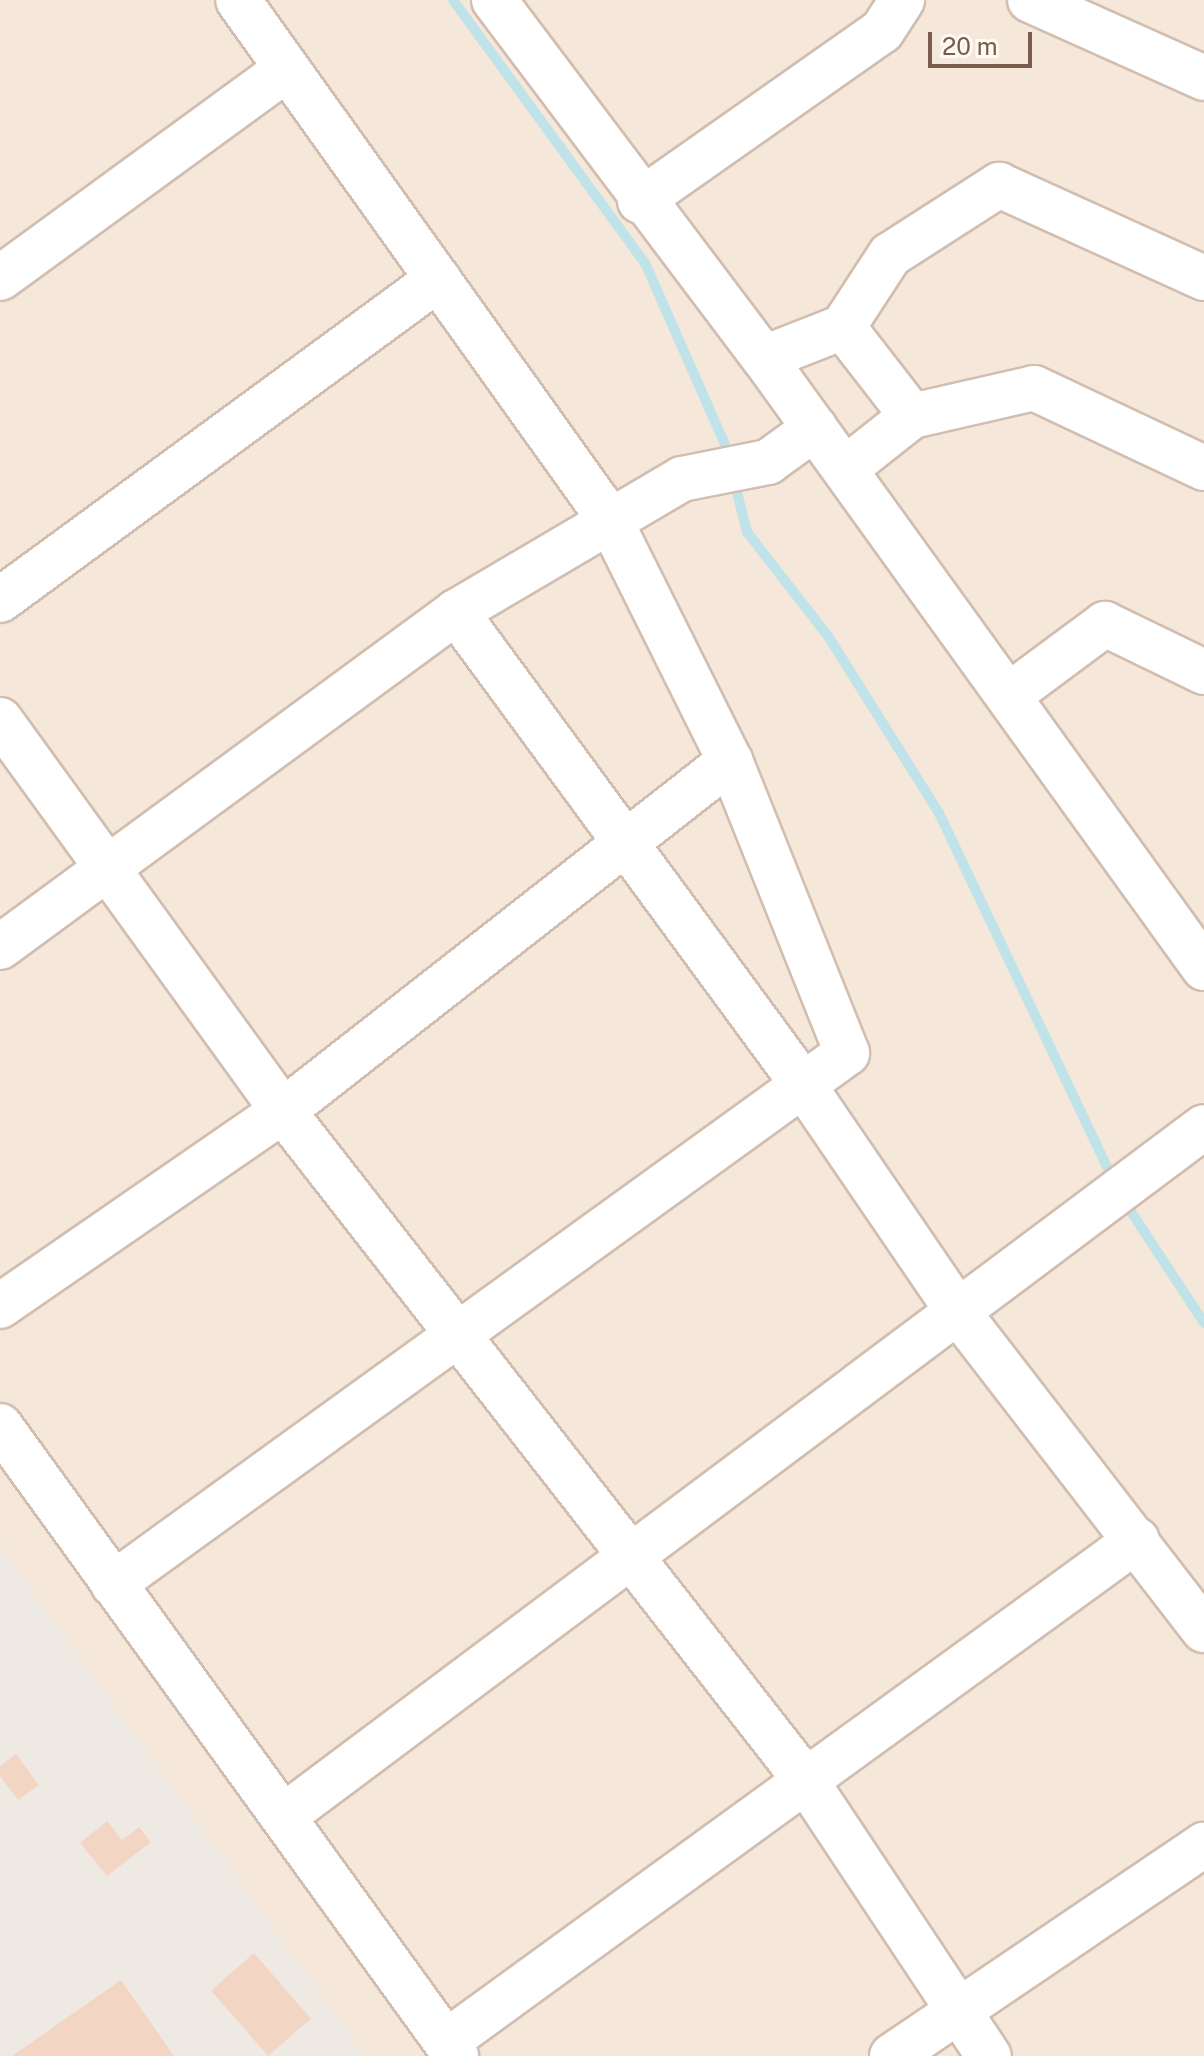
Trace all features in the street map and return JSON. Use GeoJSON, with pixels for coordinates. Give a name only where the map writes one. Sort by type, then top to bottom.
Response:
{"type":"FeatureCollection","features":[{"type":"Feature","properties":{"kind":"street"},"geometry":{"type":"LineString","coordinates":[[113,1584],[460,1330],[847,1053],[730,761],[610,520],[238,0]]}},
{"type":"Feature","properties":{"kind":"street"},"geometry":{"type":"LineString","coordinates":[[494,0],[640,201],[764,358],[1204,968]]}},
{"type":"Feature","properties":{"kind":"street"},"geometry":{"type":"LineString","coordinates":[[640,201],[882,31],[902,0]]}},
{"type":"Feature","properties":{"kind":"street"},"geometry":{"type":"LineString","coordinates":[[1030,0],[1204,78]]}},
{"type":"Feature","properties":{"kind":"street"},"geometry":{"type":"LineString","coordinates":[[0,278],[287,69]]}},
{"type":"Feature","properties":{"kind":"street"},"geometry":{"type":"LineString","coordinates":[[764,358],[843,327],[890,255],[999,185],[1204,278]]}},
{"type":"Feature","properties":{"kind":"street"},"geometry":{"type":"LineString","coordinates":[[0,600],[438,279]]}},
{"type":"Feature","properties":{"kind":"street"},"geometry":{"type":"LineString","coordinates":[[843,327],[912,416]]}},
{"type":"Feature","properties":{"kind":"street"},"geometry":{"type":"LineString","coordinates":[[845,469],[912,416],[1034,388],[1204,468]]}},
{"type":"Feature","properties":{"kind":"street"},"geometry":{"type":"LineString","coordinates":[[0,947],[112,869],[456,612],[610,520],[700,476],[768,462],[815,428]]}},
{"type":"Feature","properties":{"kind":"street"},"geometry":{"type":"LineString","coordinates":[[456,612],[804,1086],[958,1312],[1204,1630]]}},
{"type":"Feature","properties":{"kind":"street"},"geometry":{"type":"LineString","coordinates":[[1008,696],[1105,624],[1204,672]]}},
{"type":"Feature","properties":{"kind":"street"},"geometry":{"type":"LineString","coordinates":[[0,720],[112,869],[283,1111],[460,1330],[630,1557],[804,1778],[956,2013],[989,2056]]}},
{"type":"Feature","properties":{"kind":"street"},"geometry":{"type":"LineString","coordinates":[[0,1306],[283,1111],[730,761]]}},
{"type":"Feature","properties":{"kind":"street"},"geometry":{"type":"LineString","coordinates":[[284,1816],[1204,1127]]}},
{"type":"Feature","properties":{"kind":"street"},"geometry":{"type":"LineString","coordinates":[[0,1426],[451,2049],[804,1778],[1137,1540]]}},
{"type":"Feature","properties":{"kind":"street"},"geometry":{"type":"LineString","coordinates":[[892,2056],[1204,1845]]}},
{"type":"Feature","properties":{"kind":"shaded area"},"geometry":{"type":"Polygon","coordinates":[[[0,0],[1204,0],[1204,2056],[0,2056],[0,0]]]}},
{"type":"Feature","properties":{"kind":"shaded area"},"geometry":{"type":"Polygon","coordinates":[[[0,1547],[365,2056],[0,2056],[0,1547]]]}},
{"type":"Feature","properties":{"kind":"building"},"geometry":{"type":"Polygon","coordinates":[[[16,1754],[39,1785],[18,1800],[0,1776],[0,1766],[16,1754]]]}},
{"type":"Feature","properties":{"kind":"building"},"geometry":{"type":"Polygon","coordinates":[[[107,1821],[122,1840],[139,1827],[151,1842],[107,1876],[80,1843],[107,1821]]]}},
{"type":"Feature","properties":{"kind":"building"},"geometry":{"type":"Polygon","coordinates":[[[254,1953],[311,2019],[268,2056],[211,1990],[254,1953]]]}},
{"type":"Feature","properties":{"kind":"building"},"geometry":{"type":"Polygon","coordinates":[[[121,1980],[174,2056],[12,2056],[121,1980]]]}},
{"type":"Feature","properties":{"kind":"waterway"},"geometry":{"type":"LineString","coordinates":[[453,0],[645,263],[732,460]]}},
{"type":"Feature","properties":{"kind":"waterway"},"geometry":{"type":"LineString","coordinates":[[734,480],[747,532],[828,636],[939,813],[1115,1183]]}},
{"type":"Feature","properties":{"kind":"waterway"},"geometry":{"type":"LineString","coordinates":[[1124,1201],[1204,1323]]}}]}
